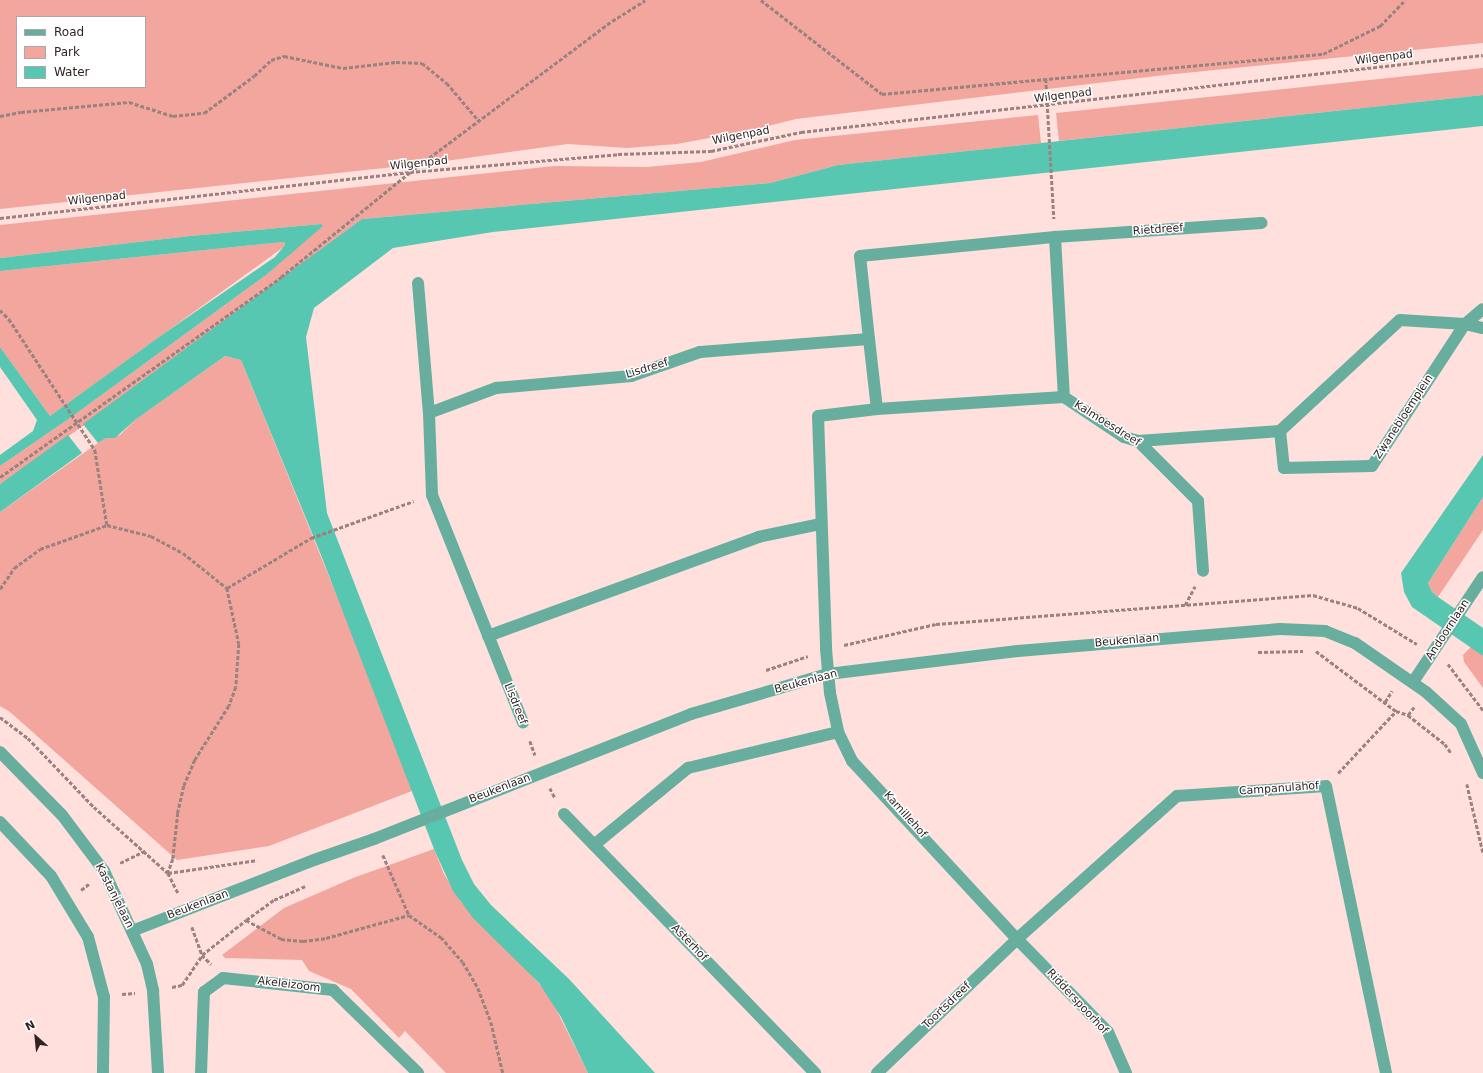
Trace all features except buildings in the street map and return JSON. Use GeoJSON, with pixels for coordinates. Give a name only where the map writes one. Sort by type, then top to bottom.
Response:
{"type":"FeatureCollection","features":[{"type":"Feature","properties":{"kind":"street","name":"Rietdreef"},"geometry":{"type":"LineString","coordinates":[[869,339],[860,256],[1055,237],[1262,223]]}},
{"type":"Feature","properties":{"kind":"street"},"geometry":{"type":"LineString","coordinates":[[1055,237],[1064,397]]}},
{"type":"Feature","properties":{"kind":"street","name":"Lisdreef"},"geometry":{"type":"LineString","coordinates":[[418,283],[429,413],[432,495],[523,723]]}},
{"type":"Feature","properties":{"kind":"street","name":"Zwanebloemplein"},"geometry":{"type":"LineString","coordinates":[[1280,431],[1284,468],[1372,466],[1465,324],[1483,309]]}},
{"type":"Feature","properties":{"kind":"street"},"geometry":{"type":"LineString","coordinates":[[1138,441],[1280,431],[1400,320],[1465,324],[1483,328]]}},
{"type":"Feature","properties":{"kind":"street"},"geometry":{"type":"LineString","coordinates":[[828,674],[820,524],[818,416],[877,409],[869,339]]}},
{"type":"Feature","properties":{"kind":"street","name":"Lisdreef"},"geometry":{"type":"LineString","coordinates":[[429,413],[496,388],[631,376],[700,352],[869,339]]}},
{"type":"Feature","properties":{"kind":"street","name":"Kalmoesdreef"},"geometry":{"type":"LineString","coordinates":[[877,409],[1064,397],[1124,437],[1138,441],[1198,501],[1203,571]]}},
{"type":"Feature","properties":{"kind":"street"},"geometry":{"type":"LineString","coordinates":[[488,636],[758,536],[820,524]]}},
{"type":"Feature","properties":{"kind":"street","name":"Andoornlaan"},"geometry":{"type":"LineString","coordinates":[[1413,682],[1483,577]]}},
{"type":"Feature","properties":{"kind":"street","name":"Beukenlaan"},"geometry":{"type":"LineString","coordinates":[[132,931],[314,860],[374,839],[691,714],[828,674],[1018,651],[1280,629],[1325,631],[1355,643],[1413,682],[1462,724],[1483,773]]}},
{"type":"Feature","properties":{"kind":"street","name":"Kamillehof"},"geometry":{"type":"LineString","coordinates":[[828,674],[838,732],[852,761],[1017,939]]}},
{"type":"Feature","properties":{"kind":"street"},"geometry":{"type":"LineString","coordinates":[[594,845],[688,768],[838,732]]}},
{"type":"Feature","properties":{"kind":"street","name":"Kastanjelaan"},"geometry":{"type":"LineString","coordinates":[[0,752],[62,815],[104,871],[147,964],[153,991],[158,1073]]}},
{"type":"Feature","properties":{"kind":"street","name":"Campanulahof"},"geometry":{"type":"LineString","coordinates":[[1017,939],[1177,796],[1326,786],[1386,1073]]}},
{"type":"Feature","properties":{"kind":"street","name":"Asterhof"},"geometry":{"type":"LineString","coordinates":[[564,814],[815,1073]]}},
{"type":"Feature","properties":{"kind":"street"},"geometry":{"type":"LineString","coordinates":[[0,822],[51,876],[88,937],[104,997],[103,1073]]}},
{"type":"Feature","properties":{"kind":"street","name":"Toortsdreef"},"geometry":{"type":"LineString","coordinates":[[877,1073],[1017,939]]}},
{"type":"Feature","properties":{"kind":"street","name":"Ridderspoorhof"},"geometry":{"type":"LineString","coordinates":[[1017,939],[1108,1032],[1126,1073]]}},
{"type":"Feature","properties":{"kind":"street","name":"Akeleizoom"},"geometry":{"type":"LineString","coordinates":[[201,1073],[204,992],[223,978],[333,990],[418,1073]]}},
{"type":"Feature","properties":{"kind":"path"},"geometry":{"type":"LineString","coordinates":[[0,477],[281,277],[410,172],[612,20],[645,0]]}},
{"type":"Feature","properties":{"kind":"path"},"geometry":{"type":"LineString","coordinates":[[761,0],[882,94],[1323,54],[1380,26],[1405,0]]}},
{"type":"Feature","properties":{"kind":"path","name":"Wilgenpad"},"geometry":{"type":"LineString","coordinates":[[0,218],[410,172],[618,154],[711,151],[801,132],[1047,106],[1483,55]]}},
{"type":"Feature","properties":{"kind":"path"},"geometry":{"type":"LineString","coordinates":[[0,116],[21,112],[129,102],[173,116],[204,113],[254,76],[271,60],[284,56],[343,68],[396,62],[422,63],[447,83],[479,120]]}},
{"type":"Feature","properties":{"kind":"path"},"geometry":{"type":"LineString","coordinates":[[1046,79],[1055,237]]}},
{"type":"Feature","properties":{"kind":"path"},"geometry":{"type":"LineString","coordinates":[[0,310],[9,319],[95,450],[107,526]]}},
{"type":"Feature","properties":{"kind":"path"},"geometry":{"type":"LineString","coordinates":[[227,588],[311,538],[336,527],[432,495]]}},
{"type":"Feature","properties":{"kind":"path"},"geometry":{"type":"LineString","coordinates":[[0,589],[14,568],[40,549],[107,526],[151,536],[183,553],[227,588],[239,644],[236,687],[229,706],[195,760],[184,786],[178,813],[173,859],[168,873]]}},
{"type":"Feature","properties":{"kind":"path"},"geometry":{"type":"LineString","coordinates":[[1250,652],[1318,651],[1396,711],[1408,714],[1446,744],[1453,756]]}},
{"type":"Feature","properties":{"kind":"path"},"geometry":{"type":"LineString","coordinates":[[1433,654],[1446,662],[1483,710]]}},
{"type":"Feature","properties":{"kind":"path"},"geometry":{"type":"LineString","coordinates":[[1326,786],[1396,711]]}},
{"type":"Feature","properties":{"kind":"path"},"geometry":{"type":"LineString","coordinates":[[0,717],[28,738],[94,807],[168,873],[262,860]]}},
{"type":"Feature","properties":{"kind":"path","name":"Lisdreef"},"geometry":{"type":"LineString","coordinates":[[523,723],[542,772],[564,814]]}},
{"type":"Feature","properties":{"kind":"path"},"geometry":{"type":"LineString","coordinates":[[1466,780],[1483,852]]}},
{"type":"Feature","properties":{"kind":"path","name":"Beukenlaan"},"geometry":{"type":"LineString","coordinates":[[544,793],[558,787]]}},
{"type":"Feature","properties":{"kind":"path"},"geometry":{"type":"LineString","coordinates":[[374,839],[383,855],[409,915],[441,937],[463,962],[478,988],[491,1022],[503,1073]]}},
{"type":"Feature","properties":{"kind":"path"},"geometry":{"type":"LineString","coordinates":[[376,857],[390,852]]}},
{"type":"Feature","properties":{"kind":"path"},"geometry":{"type":"LineString","coordinates":[[202,955],[274,900],[309,884]]}},
{"type":"Feature","properties":{"kind":"path"},"geometry":{"type":"LineString","coordinates":[[246,920],[281,939],[303,941],[326,938],[409,915]]}},
{"type":"Feature","properties":{"kind":"green space"},"geometry":{"type":"Polygon","coordinates":[[[0,0],[1483,0],[1483,43],[1165,75],[796,119],[752,130],[677,144],[627,148],[568,144],[431,163],[0,209],[0,0]]]}},
{"type":"Feature","properties":{"kind":"green space"},"geometry":{"type":"Polygon","coordinates":[[[1483,68],[1483,95],[1059,141],[1056,113],[1483,68]]]}},
{"type":"Feature","properties":{"kind":"green space"},"geometry":{"type":"Polygon","coordinates":[[[1038,115],[1041,143],[838,165],[770,183],[362,219],[113,405],[0,484],[0,466],[70,418],[266,275],[321,224],[190,236],[0,258],[0,225],[554,166],[647,167],[701,162],[795,140],[1038,115]]]}},
{"type":"Feature","properties":{"kind":"green space"},"geometry":{"type":"Polygon","coordinates":[[[284,242],[285,246],[50,416],[0,347],[0,271],[284,242]]]}},
{"type":"Feature","properties":{"kind":"green space"},"geometry":{"type":"Polygon","coordinates":[[[225,356],[241,360],[397,744],[412,791],[269,846],[177,860],[10,712],[0,706],[0,512],[98,443],[106,438],[120,435],[135,420],[225,356]]]}},
{"type":"Feature","properties":{"kind":"green space"},"geometry":{"type":"Polygon","coordinates":[[[1483,497],[1483,530],[1438,597],[1432,592],[1428,583],[1483,497]]]}},
{"type":"Feature","properties":{"kind":"green space"},"geometry":{"type":"Polygon","coordinates":[[[1472,646],[1483,656],[1483,688],[1464,662],[1463,655],[1472,646]]]}},
{"type":"Feature","properties":{"kind":"green space"},"geometry":{"type":"Polygon","coordinates":[[[434,849],[444,874],[461,902],[527,970],[549,995],[588,1073],[446,1073],[405,1031],[399,1038],[351,989],[309,971],[302,960],[225,958],[222,955],[284,908],[353,878],[434,849]]]}},
{"type":"Feature","properties":{"kind":"water"},"geometry":{"type":"Polygon","coordinates":[[[1483,95],[1483,126],[493,232],[393,248],[314,308],[306,337],[327,513],[462,860],[474,884],[491,905],[569,979],[655,1073],[588,1073],[561,1017],[539,983],[473,918],[453,891],[434,849],[321,555],[241,360],[225,356],[135,420],[115,438],[106,438],[98,443],[83,424],[362,219],[770,183],[838,165],[1483,95]]]}},
{"type":"Feature","properties":{"kind":"water"},"geometry":{"type":"Polygon","coordinates":[[[321,224],[323,226],[266,275],[70,418],[0,466],[0,455],[33,431],[37,420],[0,367],[0,347],[50,416],[159,337],[275,257],[285,245],[284,242],[0,271],[0,258],[190,236],[321,224]]]}},
{"type":"Feature","properties":{"kind":"water"},"geometry":{"type":"Polygon","coordinates":[[[68,435],[82,453],[0,512],[0,484],[68,435]]]}},
{"type":"Feature","properties":{"kind":"water"},"geometry":{"type":"Polygon","coordinates":[[[1483,455],[1483,497],[1428,583],[1432,592],[1438,597],[1483,628],[1483,656],[1412,607],[1404,592],[1401,573],[1483,455]]]}}]}
